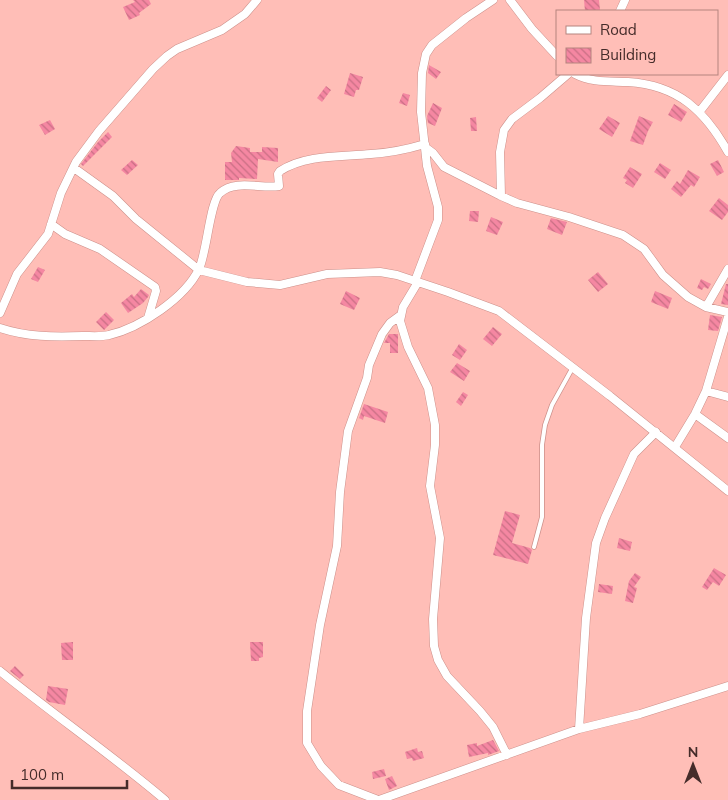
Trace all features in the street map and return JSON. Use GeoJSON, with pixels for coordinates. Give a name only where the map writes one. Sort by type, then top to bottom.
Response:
{"type":"FeatureCollection","features":[{"type":"Feature","properties":{"kind":"street"},"geometry":{"type":"LineString","coordinates":[[0,313],[13,281],[22,266],[44,241],[60,193],[99,131],[161,61],[176,49],[222,30],[245,14],[257,0]]}},
{"type":"Feature","properties":{"kind":"street"},"geometry":{"type":"LineString","coordinates":[[493,0],[460,23],[428,50],[422,73],[421,112],[428,172],[438,207],[438,220],[417,281],[408,297],[400,321],[404,337],[428,388],[435,425],[435,445],[430,486],[440,538],[433,619],[434,646],[438,660],[447,676],[493,726],[507,754]]}},
{"type":"Feature","properties":{"kind":"street"},"geometry":{"type":"LineString","coordinates":[[510,0],[532,29],[556,55]]}},
{"type":"Feature","properties":{"kind":"street"},"geometry":{"type":"LineString","coordinates":[[501,196],[500,152],[504,130],[512,119],[567,75]]}},
{"type":"Feature","properties":{"kind":"street"},"geometry":{"type":"LineString","coordinates":[[579,75],[585,79],[597,81],[643,83],[686,101],[700,111],[711,124],[728,152]]}},
{"type":"Feature","properties":{"kind":"street"},"geometry":{"type":"LineString","coordinates":[[700,111],[728,75]]}},
{"type":"Feature","properties":{"kind":"street"},"geometry":{"type":"LineString","coordinates":[[0,328],[22,334],[55,338],[108,335],[124,330],[148,318],[170,303],[183,292],[199,270],[207,244],[214,203],[219,193],[225,190],[249,186],[279,186],[278,174],[280,171],[299,163],[339,155],[371,154],[425,146],[444,167],[501,196],[529,207],[570,217],[623,235],[644,249],[654,265],[692,300],[728,312]]}},
{"type":"Feature","properties":{"kind":"street"},"geometry":{"type":"LineString","coordinates":[[74,168],[112,196],[136,219],[199,270],[247,282],[280,285],[327,274],[366,271],[397,275],[499,311],[728,490]]}},
{"type":"Feature","properties":{"kind":"street"},"geometry":{"type":"LineString","coordinates":[[51,224],[65,234],[106,253],[155,287],[156,291],[148,318]]}},
{"type":"Feature","properties":{"kind":"street"},"geometry":{"type":"LineString","coordinates":[[706,306],[728,269]]}},
{"type":"Feature","properties":{"kind":"street"},"geometry":{"type":"LineString","coordinates":[[401,315],[390,323],[382,334],[369,365],[367,378],[348,431],[340,492],[337,546],[320,625],[306,711],[307,743],[321,766],[339,785],[379,800],[579,729],[654,710],[728,686]]}},
{"type":"Feature","properties":{"kind":"street"},"geometry":{"type":"LineString","coordinates":[[674,447],[695,414],[706,391],[728,317]]}},
{"type":"Feature","properties":{"kind":"street"},"geometry":{"type":"LineString","coordinates":[[706,391],[728,397]]}},
{"type":"Feature","properties":{"kind":"street"},"geometry":{"type":"LineString","coordinates":[[695,414],[728,438]]}},
{"type":"Feature","properties":{"kind":"street"},"geometry":{"type":"LineString","coordinates":[[579,729],[586,618],[596,543],[605,518],[634,454],[656,432]]}},
{"type":"Feature","properties":{"kind":"street"},"geometry":{"type":"LineString","coordinates":[[0,671],[165,800]]}},
{"type":"Feature","properties":{"kind":"lane"},"geometry":{"type":"LineString","coordinates":[[534,547],[542,517],[542,445],[545,425],[552,405],[573,367]]}},
{"type":"Feature","properties":{"kind":"building"},"geometry":{"type":"Polygon","coordinates":[[[133,0],[149,0],[151,4],[139,13],[140,15],[129,20],[123,7],[135,2],[133,0]]]}},
{"type":"Feature","properties":{"kind":"building"},"geometry":{"type":"Polygon","coordinates":[[[584,0],[599,0],[600,10],[585,10],[584,0]]]}},
{"type":"Feature","properties":{"kind":"building"},"geometry":{"type":"Polygon","coordinates":[[[429,65],[441,72],[436,79],[428,73],[429,65]]]}},
{"type":"Feature","properties":{"kind":"building"},"geometry":{"type":"Polygon","coordinates":[[[350,73],[363,77],[359,90],[356,90],[354,97],[344,94],[350,73]]]}},
{"type":"Feature","properties":{"kind":"building"},"geometry":{"type":"Polygon","coordinates":[[[326,86],[331,90],[322,102],[317,98],[326,86]]]}},
{"type":"Feature","properties":{"kind":"building"},"geometry":{"type":"Polygon","coordinates":[[[403,93],[410,95],[407,106],[399,103],[403,93]]]}},
{"type":"Feature","properties":{"kind":"building"},"geometry":{"type":"Polygon","coordinates":[[[433,103],[442,108],[435,126],[428,123],[427,116],[433,103]]]}},
{"type":"Feature","properties":{"kind":"building"},"geometry":{"type":"Polygon","coordinates":[[[674,104],[687,112],[681,122],[668,115],[674,104]]]}},
{"type":"Feature","properties":{"kind":"building"},"geometry":{"type":"Polygon","coordinates":[[[608,116],[620,123],[612,137],[599,129],[608,116]]]}},
{"type":"Feature","properties":{"kind":"building"},"geometry":{"type":"Polygon","coordinates":[[[639,116],[653,122],[643,145],[630,141],[639,116]]]}},
{"type":"Feature","properties":{"kind":"building"},"geometry":{"type":"Polygon","coordinates":[[[476,117],[477,131],[471,131],[470,118],[476,117]]]}},
{"type":"Feature","properties":{"kind":"building"},"geometry":{"type":"Polygon","coordinates":[[[50,120],[55,129],[45,135],[39,125],[50,120]]]}},
{"type":"Feature","properties":{"kind":"building"},"geometry":{"type":"Polygon","coordinates":[[[108,132],[112,137],[83,166],[81,164],[108,132]]]}},
{"type":"Feature","properties":{"kind":"building"},"geometry":{"type":"Polygon","coordinates":[[[236,146],[250,148],[250,152],[262,152],[262,147],[278,148],[278,162],[258,159],[257,179],[239,178],[239,180],[225,180],[225,162],[232,162],[231,153],[236,146]]]}},
{"type":"Feature","properties":{"kind":"building"},"geometry":{"type":"Polygon","coordinates":[[[132,160],[138,165],[127,175],[121,170],[132,160]]]}},
{"type":"Feature","properties":{"kind":"building"},"geometry":{"type":"Polygon","coordinates":[[[718,160],[724,172],[717,176],[710,164],[718,160]]]}},
{"type":"Feature","properties":{"kind":"building"},"geometry":{"type":"Polygon","coordinates":[[[660,163],[671,170],[665,179],[654,172],[660,163]]]}},
{"type":"Feature","properties":{"kind":"building"},"geometry":{"type":"Polygon","coordinates":[[[630,167],[642,174],[633,188],[625,183],[627,180],[623,178],[630,167]]]}},
{"type":"Feature","properties":{"kind":"building"},"geometry":{"type":"Polygon","coordinates":[[[688,170],[700,177],[694,187],[691,185],[681,197],[671,189],[677,181],[680,184],[688,170]]]}},
{"type":"Feature","properties":{"kind":"building"},"geometry":{"type":"Polygon","coordinates":[[[719,198],[728,205],[728,212],[722,220],[709,211],[719,198]]]}},
{"type":"Feature","properties":{"kind":"building"},"geometry":{"type":"Polygon","coordinates":[[[470,211],[479,211],[478,222],[469,221],[470,211]]]}},
{"type":"Feature","properties":{"kind":"building"},"geometry":{"type":"Polygon","coordinates":[[[491,217],[503,222],[497,235],[486,231],[491,217]]]}},
{"type":"Feature","properties":{"kind":"building"},"geometry":{"type":"Polygon","coordinates":[[[551,218],[567,222],[562,235],[547,229],[551,218]]]}},
{"type":"Feature","properties":{"kind":"building"},"geometry":{"type":"Polygon","coordinates":[[[38,267],[45,270],[38,282],[31,279],[38,267]]]}},
{"type":"Feature","properties":{"kind":"building"},"geometry":{"type":"Polygon","coordinates":[[[598,272],[608,284],[598,292],[588,280],[598,272]]]}},
{"type":"Feature","properties":{"kind":"building"},"geometry":{"type":"Polygon","coordinates":[[[701,279],[711,284],[708,289],[704,287],[702,290],[697,288],[701,279]]]}},
{"type":"Feature","properties":{"kind":"building"},"geometry":{"type":"Polygon","coordinates":[[[726,284],[728,284],[728,305],[721,304],[726,284]]]}},
{"type":"Feature","properties":{"kind":"building"},"geometry":{"type":"Polygon","coordinates":[[[141,289],[149,295],[148,297],[143,303],[128,313],[121,303],[132,294],[134,297],[141,289]]]}},
{"type":"Feature","properties":{"kind":"building"},"geometry":{"type":"Polygon","coordinates":[[[346,291],[360,298],[354,310],[340,304],[346,291]]]}},
{"type":"Feature","properties":{"kind":"building"},"geometry":{"type":"Polygon","coordinates":[[[655,291],[672,298],[668,309],[651,302],[655,291]]]}},
{"type":"Feature","properties":{"kind":"building"},"geometry":{"type":"Polygon","coordinates":[[[106,312],[114,320],[104,330],[96,322],[106,312]]]}},
{"type":"Feature","properties":{"kind":"building"},"geometry":{"type":"Polygon","coordinates":[[[710,315],[722,317],[718,331],[708,330],[710,315]]]}},
{"type":"Feature","properties":{"kind":"building"},"geometry":{"type":"Polygon","coordinates":[[[493,327],[502,334],[492,346],[483,339],[493,327]]]}},
{"type":"Feature","properties":{"kind":"building"},"geometry":{"type":"Polygon","coordinates":[[[389,334],[398,334],[398,353],[390,353],[390,343],[384,343],[389,334]]]}},
{"type":"Feature","properties":{"kind":"building"},"geometry":{"type":"Polygon","coordinates":[[[459,344],[467,350],[460,360],[452,355],[459,344]]]}},
{"type":"Feature","properties":{"kind":"building"},"geometry":{"type":"Polygon","coordinates":[[[457,363],[470,371],[464,381],[450,372],[457,363]]]}},
{"type":"Feature","properties":{"kind":"building"},"geometry":{"type":"Polygon","coordinates":[[[463,392],[468,395],[461,406],[456,402],[463,392]]]}},
{"type":"Feature","properties":{"kind":"building"},"geometry":{"type":"Polygon","coordinates":[[[364,404],[388,412],[385,423],[364,416],[363,420],[359,418],[364,404]]]}},
{"type":"Feature","properties":{"kind":"building"},"geometry":{"type":"Polygon","coordinates":[[[505,511],[520,515],[512,543],[532,550],[528,564],[493,555],[505,511]]]}},
{"type":"Feature","properties":{"kind":"building"},"geometry":{"type":"Polygon","coordinates":[[[619,538],[632,542],[630,551],[617,548],[619,538]]]}},
{"type":"Feature","properties":{"kind":"building"},"geometry":{"type":"Polygon","coordinates":[[[714,568],[726,575],[719,586],[713,582],[707,590],[702,587],[714,568]]]}},
{"type":"Feature","properties":{"kind":"building"},"geometry":{"type":"Polygon","coordinates":[[[635,573],[641,577],[634,587],[637,588],[633,603],[625,601],[629,581],[635,573]]]}},
{"type":"Feature","properties":{"kind":"building"},"geometry":{"type":"Polygon","coordinates":[[[599,584],[613,586],[612,594],[598,592],[599,584]]]}},
{"type":"Feature","properties":{"kind":"building"},"geometry":{"type":"Polygon","coordinates":[[[73,642],[73,660],[62,660],[61,643],[73,642]]]}},
{"type":"Feature","properties":{"kind":"building"},"geometry":{"type":"Polygon","coordinates":[[[250,642],[263,642],[263,657],[259,658],[259,661],[251,661],[250,642]]]}},
{"type":"Feature","properties":{"kind":"building"},"geometry":{"type":"Polygon","coordinates":[[[15,666],[24,675],[20,679],[10,671],[15,666]]]}},
{"type":"Feature","properties":{"kind":"building"},"geometry":{"type":"Polygon","coordinates":[[[48,686],[68,689],[65,705],[46,700],[48,686]]]}},
{"type":"Feature","properties":{"kind":"building"},"geometry":{"type":"Polygon","coordinates":[[[493,740],[499,751],[488,755],[488,753],[469,757],[467,745],[477,743],[477,746],[493,740]]]}},
{"type":"Feature","properties":{"kind":"building"},"geometry":{"type":"Polygon","coordinates":[[[417,748],[418,752],[422,751],[424,758],[413,761],[412,758],[407,759],[405,752],[417,748]]]}},
{"type":"Feature","properties":{"kind":"building"},"geometry":{"type":"Polygon","coordinates":[[[384,769],[386,776],[373,779],[372,772],[384,769]]]}},
{"type":"Feature","properties":{"kind":"building"},"geometry":{"type":"Polygon","coordinates":[[[392,776],[397,786],[389,790],[385,779],[392,776]]]}}]}
